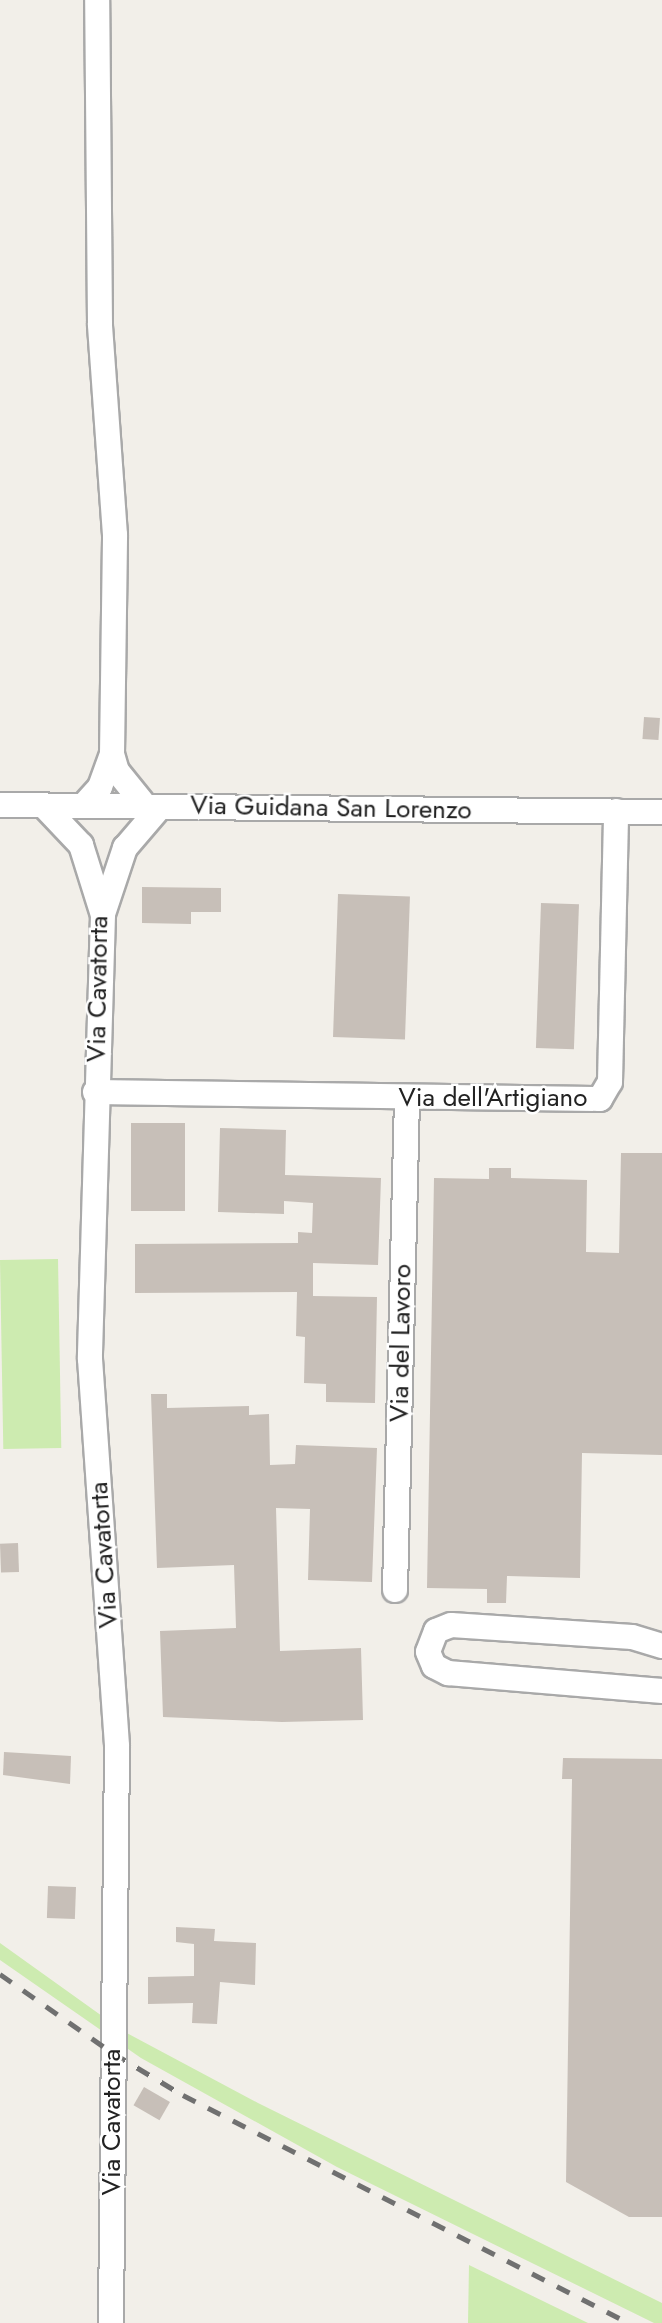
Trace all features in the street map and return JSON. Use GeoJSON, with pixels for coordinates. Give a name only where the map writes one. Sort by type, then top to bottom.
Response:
{"type":"FeatureCollection","features":[{"type":"Feature","properties":{"kind":"street"},"geometry":{"type":"LineString","coordinates":[[85,853],[89,827],[111,754],[115,535],[100,324],[97,0]]}},
{"type":"Feature","properties":{"kind":"street"},"geometry":{"type":"LineString","coordinates":[[103,915],[125,848],[153,807],[117,771],[111,754]]}},
{"type":"Feature","properties":{"kind":"street","name":"Via Guidana San Lorenzo"},"geometry":{"type":"LineString","coordinates":[[0,805],[662,812]]}},
{"type":"Feature","properties":{"kind":"street","name":"Via Cavatorta"},"geometry":{"type":"LineString","coordinates":[[44,806],[62,820],[85,853],[103,915],[95,1092],[90,1359],[117,1746],[111,2323]]}},
{"type":"Feature","properties":{"kind":"street"},"geometry":{"type":"LineString","coordinates":[[95,806],[121,827],[125,848]]}},
{"type":"Feature","properties":{"kind":"street","name":"Via dell'Artigiano"},"geometry":{"type":"LineString","coordinates":[[95,1092],[595,1101],[608,1092],[616,811]]}},
{"type":"Feature","properties":{"kind":"street","name":"Via del Lavoro"},"geometry":{"type":"LineString","coordinates":[[395,1590],[407,1097]]}},
{"type":"Feature","properties":{"kind":"street"},"geometry":{"type":"LineString","coordinates":[[662,1646],[632,1637],[451,1625],[436,1631],[428,1652],[434,1666],[448,1673],[662,1691]]}},
{"type":"Feature","properties":{"kind":"green space"},"geometry":{"type":"Polygon","coordinates":[[[58,1259],[61,1448],[3,1449],[0,1260],[58,1259]]]}},
{"type":"Feature","properties":{"kind":"green space"},"geometry":{"type":"Polygon","coordinates":[[[0,1943],[123,2031],[258,2103],[662,2303],[662,2323],[654,2323],[337,2167],[141,2058],[0,1960],[0,1943]]]}},
{"type":"Feature","properties":{"kind":"green space"},"geometry":{"type":"Polygon","coordinates":[[[469,2265],[588,2323],[468,2323],[469,2265]]]}},
{"type":"Feature","properties":{"kind":"building"},"geometry":{"type":"Polygon","coordinates":[[[644,717],[660,718],[658,740],[642,739],[644,717]]]}},
{"type":"Feature","properties":{"kind":"building"},"geometry":{"type":"Polygon","coordinates":[[[142,887],[221,888],[221,912],[191,912],[191,924],[142,923],[142,887]]]}},
{"type":"Feature","properties":{"kind":"building"},"geometry":{"type":"Polygon","coordinates":[[[338,894],[410,897],[405,1039],[333,1037],[338,894]]]}},
{"type":"Feature","properties":{"kind":"building"},"geometry":{"type":"Polygon","coordinates":[[[541,903],[579,904],[574,1049],[536,1048],[541,903]]]}},
{"type":"Feature","properties":{"kind":"building"},"geometry":{"type":"Polygon","coordinates":[[[131,1123],[185,1123],[185,1211],[131,1211],[131,1123]]]}},
{"type":"Feature","properties":{"kind":"building"},"geometry":{"type":"Polygon","coordinates":[[[220,1128],[286,1130],[285,1175],[381,1178],[378,1265],[313,1263],[313,1296],[377,1297],[375,1403],[326,1402],[326,1384],[304,1383],[305,1337],[296,1336],[297,1292],[135,1293],[135,1244],[298,1243],[298,1232],[312,1233],[313,1203],[284,1201],[284,1214],[218,1212],[220,1128]]]}},
{"type":"Feature","properties":{"kind":"building"},"geometry":{"type":"Polygon","coordinates":[[[621,1153],[662,1153],[662,1455],[582,1453],[580,1578],[507,1576],[506,1603],[487,1603],[487,1589],[427,1588],[434,1178],[489,1179],[489,1168],[511,1168],[511,1178],[587,1180],[586,1252],[619,1253],[621,1153]]]}},
{"type":"Feature","properties":{"kind":"building"},"geometry":{"type":"Polygon","coordinates":[[[151,1394],[167,1394],[167,1408],[249,1406],[249,1415],[269,1414],[270,1465],[295,1464],[296,1445],[377,1448],[372,1582],[308,1580],[310,1509],[276,1508],[280,1651],[361,1648],[363,1720],[282,1722],[163,1717],[160,1631],[236,1628],[234,1565],[157,1568],[151,1394]]]}},
{"type":"Feature","properties":{"kind":"building"},"geometry":{"type":"Polygon","coordinates":[[[18,1543],[19,1572],[1,1573],[0,1544],[18,1543]]]}},
{"type":"Feature","properties":{"kind":"building"},"geometry":{"type":"Polygon","coordinates":[[[4,1752],[71,1756],[70,1784],[3,1775],[4,1752]]]}},
{"type":"Feature","properties":{"kind":"building"},"geometry":{"type":"Polygon","coordinates":[[[563,1758],[662,1759],[662,2217],[629,2217],[566,2182],[572,1779],[562,1779],[563,1758]]]}},
{"type":"Feature","properties":{"kind":"building"},"geometry":{"type":"Polygon","coordinates":[[[48,1886],[76,1887],[75,1919],[47,1918],[48,1886]]]}},
{"type":"Feature","properties":{"kind":"building"},"geometry":{"type":"Polygon","coordinates":[[[176,1927],[215,1929],[214,1941],[256,1943],[255,1985],[220,1982],[217,2024],[192,2023],[193,2003],[148,2004],[148,1977],[194,1976],[194,1944],[176,1942],[176,1927]]]}},
{"type":"Feature","properties":{"kind":"building"},"geometry":{"type":"Polygon","coordinates":[[[144,2087],[170,2102],[159,2120],[134,2105],[144,2087]]]}},
{"type":"Feature","properties":{"kind":"railway"},"geometry":{"type":"LineString","coordinates":[[0,1974],[113,2053],[183,2095],[629,2323]]}}]}
